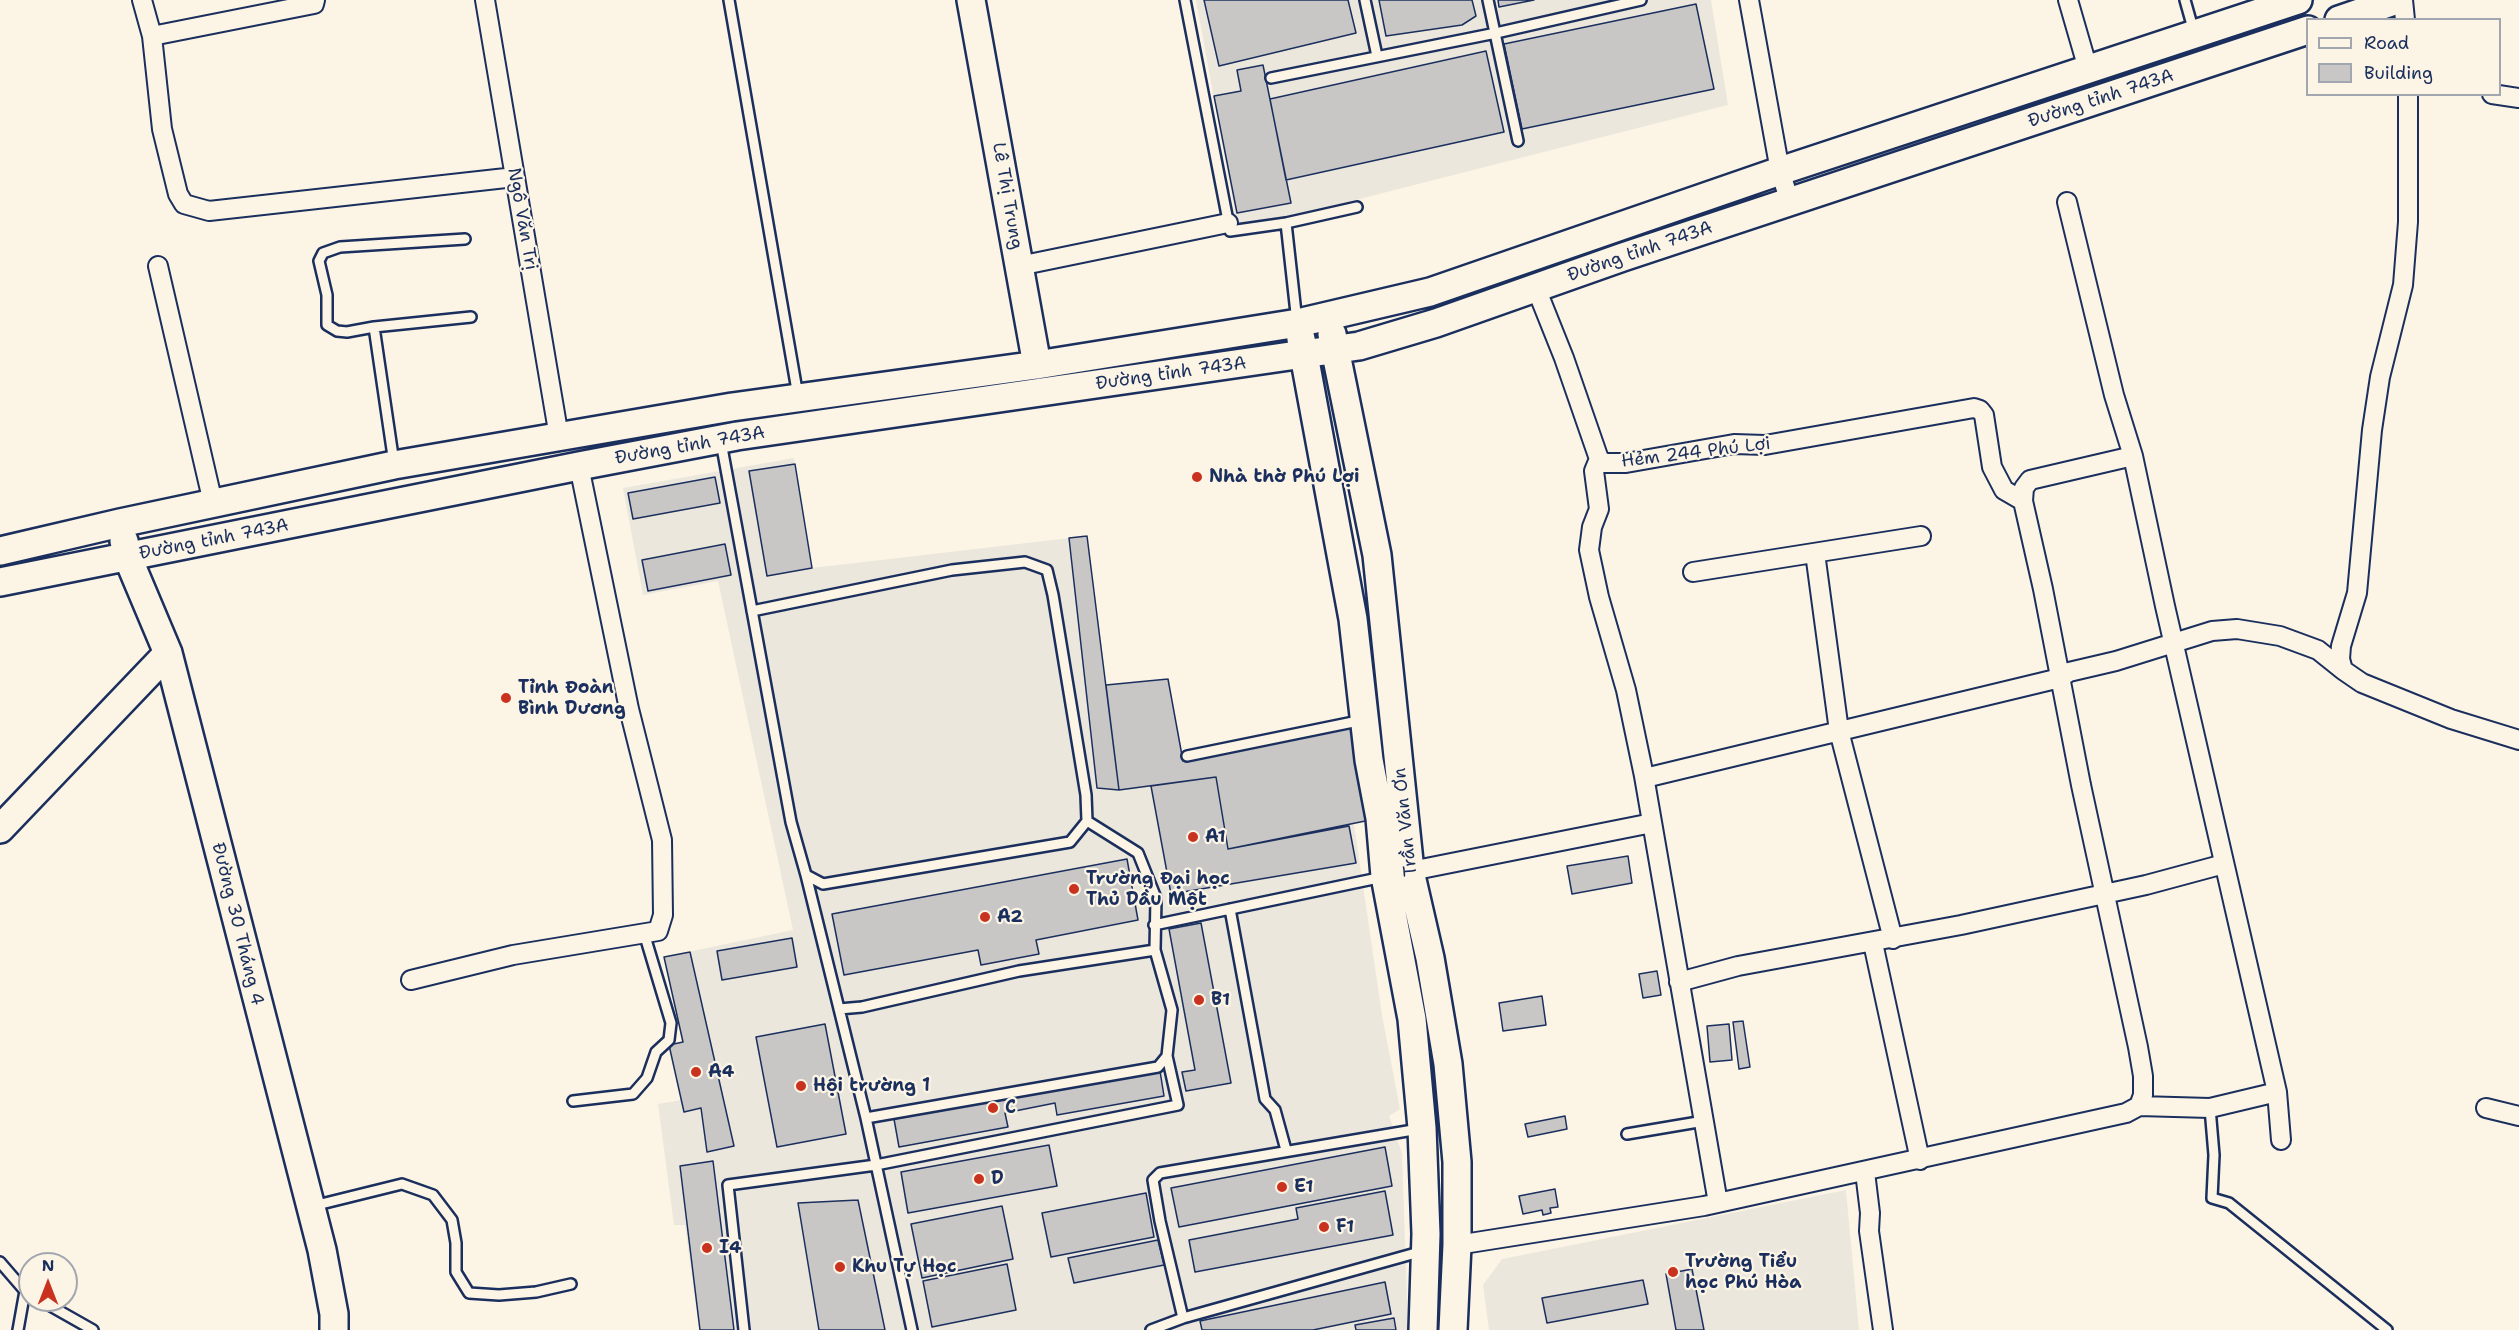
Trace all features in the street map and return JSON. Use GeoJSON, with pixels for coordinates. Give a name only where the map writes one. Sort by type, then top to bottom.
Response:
{"type":"FeatureCollection","features":[{"type":"Feature","properties":{"kind":"main road","name":"Lê Thị Trung"},"geometry":{"type":"LineString","coordinates":[[971,0],[1037,365]]}},
{"type":"Feature","properties":{"kind":"main road","name":"Đường tỉnh 743A"},"geometry":{"type":"LineString","coordinates":[[0,551],[394,465],[732,407],[1037,365],[1298,323],[1430,292],[1780,171],[2195,34],[2263,6],[2298,0]]}},
{"type":"Feature","properties":{"kind":"main road"},"geometry":{"type":"LineString","coordinates":[[2345,18],[2397,0]]}},
{"type":"Feature","properties":{"kind":"main road","name":"Đường tỉnh 743A"},"geometry":{"type":"LineString","coordinates":[[0,582],[720,440],[1359,346],[1436,323],[1790,202],[2306,30]]}},
{"type":"Feature","properties":{"kind":"main road","name":"Trần Văn Ơn"},"geometry":{"type":"LineString","coordinates":[[1328,316],[1377,555],[1398,874],[1422,1128],[1426,1250],[1423,1330]]}},
{"type":"Feature","properties":{"kind":"main road","name":"Trần Văn Ơn"},"geometry":{"type":"LineString","coordinates":[[1298,323],[1353,619],[1369,760],[1380,818],[1435,984],[1450,1087],[1457,1161],[1457,1245],[1453,1330]]}},
{"type":"Feature","properties":{"kind":"main road","name":"Đường 30 Tháng 4"},"geometry":{"type":"LineString","coordinates":[[120,523],[128,558],[168,653],[322,1250],[334,1314],[334,1330]]}},
{"type":"Feature","properties":{"kind":"main road"},"geometry":{"type":"LineString","coordinates":[[0,829],[168,653]]}},
{"type":"Feature","properties":{"kind":"street"},"geometry":{"type":"LineString","coordinates":[[142,0],[152,36],[162,129],[178,194],[184,204],[209,211],[515,177]]}},
{"type":"Feature","properties":{"kind":"street"},"geometry":{"type":"LineString","coordinates":[[152,36],[314,4],[315,0]]}},
{"type":"Feature","properties":{"kind":"street","name":"Ngô Văn Trị"},"geometry":{"type":"LineString","coordinates":[[485,0],[559,437]]}},
{"type":"Feature","properties":{"kind":"street"},"geometry":{"type":"LineString","coordinates":[[1749,0],[1780,171],[1790,202]]}},
{"type":"Feature","properties":{"kind":"street"},"geometry":{"type":"LineString","coordinates":[[2068,0],[2088,69]]}},
{"type":"Feature","properties":{"kind":"street"},"geometry":{"type":"LineString","coordinates":[[2403,0],[2405,18]]}},
{"type":"Feature","properties":{"kind":"street"},"geometry":{"type":"LineString","coordinates":[[2501,95],[2519,98]]}},
{"type":"Feature","properties":{"kind":"street"},"geometry":{"type":"LineString","coordinates":[[2343,670],[2340,659],[2341,646],[2357,593],[2372,430],[2380,377],[2403,285],[2408,222],[2408,96]]}},
{"type":"Feature","properties":{"kind":"street"},"geometry":{"type":"LineString","coordinates":[[2067,202],[2114,396],[2133,456],[2173,642],[2277,1092],[2281,1140]]}},
{"type":"Feature","properties":{"kind":"street"},"geometry":{"type":"LineString","coordinates":[[1019,266],[1228,223]]}},
{"type":"Feature","properties":{"kind":"street"},"geometry":{"type":"LineString","coordinates":[[158,266],[213,503]]}},
{"type":"Feature","properties":{"kind":"street","name":"Hẻm 244 Phú Lợi"},"geometry":{"type":"LineString","coordinates":[[1536,288],[1564,358],[1599,459],[1605,463],[1626,463],[1734,444],[1765,445],[1974,408],[1980,410],[1984,415],[1992,467],[2004,490],[2023,501]]}},
{"type":"Feature","properties":{"kind":"street","name":"Lê Thị Trung"},"geometry":{"type":"LineString","coordinates":[[1037,365],[1043,392]]}},
{"type":"Feature","properties":{"kind":"street"},"geometry":{"type":"LineString","coordinates":[[2133,456],[2030,480],[2024,488],[2023,501],[2143,1076],[2143,1095],[2139,1106]]}},
{"type":"Feature","properties":{"kind":"street"},"geometry":{"type":"LineString","coordinates":[[1599,459],[1594,471],[1599,508],[1592,527],[1589,550],[1599,597],[1626,690],[1644,776],[1718,1203]]}},
{"type":"Feature","properties":{"kind":"street"},"geometry":{"type":"LineString","coordinates":[[411,980],[513,955],[658,931],[663,915],[662,840],[629,709],[579,466]]}},
{"type":"Feature","properties":{"kind":"street"},"geometry":{"type":"LineString","coordinates":[[1693,572],[1921,536]]}},
{"type":"Feature","properties":{"kind":"street"},"geometry":{"type":"LineString","coordinates":[[1815,553],[1839,731],[1893,939]]}},
{"type":"Feature","properties":{"kind":"street"},"geometry":{"type":"LineString","coordinates":[[1644,776],[1649,777],[2060,678],[2069,672],[2116,661],[2212,631],[2237,629],[2280,636],[2318,650],[2362,682],[2409,703],[2519,740]]}},
{"type":"Feature","properties":{"kind":"street"},"geometry":{"type":"LineString","coordinates":[[1398,874],[1652,823]]}},
{"type":"Feature","properties":{"kind":"street"},"geometry":{"type":"LineString","coordinates":[[1679,982],[1738,966],[1873,943],[2053,906],[2224,864]]}},
{"type":"Feature","properties":{"kind":"street"},"geometry":{"type":"LineString","coordinates":[[1873,943],[1920,1160]]}},
{"type":"Feature","properties":{"kind":"street"},"geometry":{"type":"LineString","coordinates":[[1457,1245],[1718,1203],[2126,1113],[2139,1106],[2210,1108],[2277,1092]]}},
{"type":"Feature","properties":{"kind":"street"},"geometry":{"type":"LineString","coordinates":[[2486,1108],[2519,1116]]}},
{"type":"Feature","properties":{"kind":"street"},"geometry":{"type":"LineString","coordinates":[[1865,1172],[1870,1213],[1869,1231],[1883,1330]]}},
{"type":"Feature","properties":{"kind":"lane"},"geometry":{"type":"LineString","coordinates":[[729,0],[798,398]]}},
{"type":"Feature","properties":{"kind":"lane"},"geometry":{"type":"LineString","coordinates":[[1185,0],[1230,231],[1286,223],[1356,207]]}},
{"type":"Feature","properties":{"kind":"lane"},"geometry":{"type":"LineString","coordinates":[[1365,0],[1377,56]]}},
{"type":"Feature","properties":{"kind":"lane"},"geometry":{"type":"LineString","coordinates":[[1488,0],[1518,141]]}},
{"type":"Feature","properties":{"kind":"lane"},"geometry":{"type":"LineString","coordinates":[[1271,78],[1496,33],[1641,0]]}},
{"type":"Feature","properties":{"kind":"lane"},"geometry":{"type":"LineString","coordinates":[[2185,0],[2195,34]]}},
{"type":"Feature","properties":{"kind":"lane"},"geometry":{"type":"LineString","coordinates":[[1286,223],[1298,323]]}},
{"type":"Feature","properties":{"kind":"lane"},"geometry":{"type":"LineString","coordinates":[[465,239],[340,247],[323,253],[319,261],[327,295],[327,325],[337,331],[347,332],[471,317]]}},
{"type":"Feature","properties":{"kind":"lane"},"geometry":{"type":"LineString","coordinates":[[374,327],[394,465]]}},
{"type":"Feature","properties":{"kind":"lane"},"geometry":{"type":"LineString","coordinates":[[720,440],[790,822],[806,875],[866,1118],[912,1330]]}},
{"type":"Feature","properties":{"kind":"lane"},"geometry":{"type":"LineString","coordinates":[[752,611],[952,570],[1025,562],[1047,570],[1086,795],[1087,821],[1070,842],[823,884],[806,875]]}},
{"type":"Feature","properties":{"kind":"lane"},"geometry":{"type":"LineString","coordinates":[[1187,756],[1365,720]]}},
{"type":"Feature","properties":{"kind":"lane"},"geometry":{"type":"LineString","coordinates":[[744,1330],[728,1185],[876,1165],[1178,1105],[1167,1056],[1172,1010],[1155,951],[1156,898],[1137,853],[1087,821]]}},
{"type":"Feature","properties":{"kind":"lane"},"geometry":{"type":"LineString","coordinates":[[1154,925],[1398,874]]}},
{"type":"Feature","properties":{"kind":"lane"},"geometry":{"type":"LineString","coordinates":[[1230,909],[1265,1100],[1275,1110],[1286,1150]]}},
{"type":"Feature","properties":{"kind":"lane"},"geometry":{"type":"LineString","coordinates":[[573,1101],[633,1094],[647,1078],[656,1052],[669,1040],[671,1023],[644,933]]}},
{"type":"Feature","properties":{"kind":"lane"},"geometry":{"type":"LineString","coordinates":[[839,1009],[862,1007],[1019,971],[1155,951]]}},
{"type":"Feature","properties":{"kind":"lane"},"geometry":{"type":"LineString","coordinates":[[866,1118],[1158,1067],[1167,1056]]}},
{"type":"Feature","properties":{"kind":"lane"},"geometry":{"type":"LineString","coordinates":[[2210,1108],[2214,1155],[2212,1198],[2229,1203],[2387,1330]]}},
{"type":"Feature","properties":{"kind":"lane"},"geometry":{"type":"LineString","coordinates":[[1627,1134],[1704,1121]]}},
{"type":"Feature","properties":{"kind":"lane"},"geometry":{"type":"LineString","coordinates":[[1183,1318],[1160,1221],[1153,1180],[1160,1173],[1184,1167],[1422,1128]]}},
{"type":"Feature","properties":{"kind":"lane"},"geometry":{"type":"LineString","coordinates":[[311,1207],[402,1184],[433,1195],[452,1220],[456,1243],[456,1272],[469,1293],[499,1295],[536,1292],[571,1284]]}},
{"type":"Feature","properties":{"kind":"lane"},"geometry":{"type":"LineString","coordinates":[[1151,1330],[1183,1318],[1426,1250]]}},
{"type":"Feature","properties":{"kind":"lane"},"geometry":{"type":"LineString","coordinates":[[0,1262],[18,1283]]}},
{"type":"Feature","properties":{"kind":"lane"},"geometry":{"type":"LineString","coordinates":[[18,1330],[22,1312]]}},
{"type":"Feature","properties":{"kind":"lane"},"geometry":{"type":"LineString","coordinates":[[61,1312],[93,1330]]}},
{"type":"Feature","properties":{"kind":"shaded area"},"geometry":{"type":"Polygon","coordinates":[[[1196,0],[1711,0],[1728,105],[1238,230],[1196,0]]]}},
{"type":"Feature","properties":{"kind":"shaded area","name":"Trường Đại học Thủ Dầu Một"},"geometry":{"type":"Polygon","coordinates":[[[794,458],[812,568],[1087,536],[1119,790],[1151,786],[1228,849],[1354,824],[1382,1015],[1400,1109],[1389,1116],[1402,1153],[1408,1330],[699,1330],[685,1225],[674,1225],[658,1104],[681,1100],[669,1045],[682,1042],[664,957],[793,930],[718,581],[643,595],[623,488],[794,458]]]}},
{"type":"Feature","properties":{"kind":"shaded area","name":"Trường Tiểu học Phú Hòa"},"geometry":{"type":"Polygon","coordinates":[[[1846,1190],[1859,1330],[1489,1330],[1483,1285],[1502,1259],[1846,1190]]]}},
{"type":"Feature","properties":{"kind":"building"},"geometry":{"type":"Polygon","coordinates":[[[1204,0],[1348,0],[1356,33],[1219,66],[1204,0]]]}},
{"type":"Feature","properties":{"kind":"building"},"geometry":{"type":"Polygon","coordinates":[[[1379,0],[1472,0],[1476,16],[1462,25],[1386,36],[1379,0]]]}},
{"type":"Feature","properties":{"kind":"building"},"geometry":{"type":"Polygon","coordinates":[[[1498,0],[1534,0],[1499,7],[1498,0]]]}},
{"type":"Feature","properties":{"kind":"building"},"geometry":{"type":"Polygon","coordinates":[[[1696,4],[1714,89],[1522,129],[1504,44],[1696,4]]]}},
{"type":"Feature","properties":{"kind":"building"},"geometry":{"type":"Polygon","coordinates":[[[1486,51],[1504,132],[1286,180],[1270,99],[1486,51]]]}},
{"type":"Feature","properties":{"kind":"building"},"geometry":{"type":"Polygon","coordinates":[[[1263,65],[1291,203],[1237,213],[1214,96],[1241,91],[1237,70],[1263,65]]]}},
{"type":"Feature","properties":{"kind":"building"},"geometry":{"type":"Polygon","coordinates":[[[795,464],[812,568],[767,576],[749,471],[795,464]]]}},
{"type":"Feature","properties":{"kind":"building"},"geometry":{"type":"Polygon","coordinates":[[[715,477],[720,503],[633,519],[628,493],[715,477]]]}},
{"type":"Feature","properties":{"kind":"building"},"geometry":{"type":"Polygon","coordinates":[[[1087,536],[1119,790],[1097,788],[1069,538],[1087,536]]]}},
{"type":"Feature","properties":{"kind":"building"},"geometry":{"type":"Polygon","coordinates":[[[725,544],[731,575],[648,591],[642,560],[725,544]]]}},
{"type":"Feature","properties":{"kind":"building"},"geometry":{"type":"Polygon","coordinates":[[[1168,679],[1183,761],[1365,724],[1380,818],[1228,849],[1216,777],[1119,790],[1106,685],[1168,679]]]}},
{"type":"Feature","properties":{"kind":"building","name":"A1"},"geometry":{"type":"Polygon","coordinates":[[[1216,777],[1228,849],[1349,826],[1356,863],[1171,894],[1151,786],[1216,777]]]}},
{"type":"Feature","properties":{"kind":"building"},"geometry":{"type":"Polygon","coordinates":[[[1628,856],[1632,883],[1572,894],[1567,866],[1628,856]]]}},
{"type":"Feature","properties":{"kind":"building","name":"A2"},"geometry":{"type":"Polygon","coordinates":[[[1127,859],[1138,920],[1036,940],[1039,954],[981,965],[978,950],[844,975],[832,914],[1127,859]]]}},
{"type":"Feature","properties":{"kind":"building","name":"B1"},"geometry":{"type":"Polygon","coordinates":[[[1201,923],[1231,1083],[1186,1091],[1182,1072],[1195,1070],[1169,929],[1201,923]]]}},
{"type":"Feature","properties":{"kind":"building"},"geometry":{"type":"Polygon","coordinates":[[[792,938],[797,967],[722,980],[717,951],[792,938]]]}},
{"type":"Feature","properties":{"kind":"building","name":"A4"},"geometry":{"type":"Polygon","coordinates":[[[690,952],[734,1146],[707,1152],[701,1108],[684,1112],[669,1045],[683,1042],[664,957],[690,952]]]}},
{"type":"Feature","properties":{"kind":"building"},"geometry":{"type":"Polygon","coordinates":[[[1657,971],[1661,995],[1643,998],[1639,974],[1657,971]]]}},
{"type":"Feature","properties":{"kind":"building"},"geometry":{"type":"Polygon","coordinates":[[[1542,996],[1546,1025],[1503,1031],[1499,1003],[1542,996]]]}},
{"type":"Feature","properties":{"kind":"building"},"geometry":{"type":"Polygon","coordinates":[[[1743,1021],[1750,1067],[1739,1069],[1733,1022],[1743,1021]]]}},
{"type":"Feature","properties":{"kind":"building","name":"Hội trường 1"},"geometry":{"type":"Polygon","coordinates":[[[825,1024],[846,1134],[777,1147],[756,1037],[825,1024]]]}},
{"type":"Feature","properties":{"kind":"building"},"geometry":{"type":"Polygon","coordinates":[[[1729,1024],[1732,1060],[1710,1062],[1707,1026],[1729,1024]]]}},
{"type":"Feature","properties":{"kind":"building","name":"C"},"geometry":{"type":"Polygon","coordinates":[[[1160,1071],[1164,1096],[1057,1115],[1055,1103],[1005,1113],[1008,1127],[899,1147],[894,1119],[1160,1071]]]}},
{"type":"Feature","properties":{"kind":"building"},"geometry":{"type":"Polygon","coordinates":[[[1565,1116],[1567,1129],[1528,1137],[1525,1124],[1565,1116]]]}},
{"type":"Feature","properties":{"kind":"building","name":"D"},"geometry":{"type":"Polygon","coordinates":[[[1049,1145],[1057,1186],[908,1213],[901,1172],[1049,1145]]]}},
{"type":"Feature","properties":{"kind":"building","name":"E1"},"geometry":{"type":"Polygon","coordinates":[[[1385,1147],[1392,1186],[1179,1227],[1171,1188],[1385,1147]]]}},
{"type":"Feature","properties":{"kind":"building","name":"I4"},"geometry":{"type":"Polygon","coordinates":[[[713,1161],[734,1330],[700,1330],[680,1166],[713,1161]]]}},
{"type":"Feature","properties":{"kind":"building"},"geometry":{"type":"Polygon","coordinates":[[[1555,1189],[1558,1207],[1550,1208],[1551,1213],[1543,1215],[1542,1210],[1523,1214],[1519,1196],[1555,1189]]]}},
{"type":"Feature","properties":{"kind":"building","name":"F1"},"geometry":{"type":"Polygon","coordinates":[[[1385,1191],[1393,1235],[1195,1272],[1189,1240],[1298,1219],[1296,1208],[1385,1191]]]}},
{"type":"Feature","properties":{"kind":"building"},"geometry":{"type":"Polygon","coordinates":[[[1146,1193],[1154,1237],[1051,1257],[1042,1213],[1146,1193]]]}},
{"type":"Feature","properties":{"kind":"building","name":"Khu Tự Học"},"geometry":{"type":"Polygon","coordinates":[[[858,1200],[885,1330],[819,1330],[798,1203],[858,1200]]]}},
{"type":"Feature","properties":{"kind":"building"},"geometry":{"type":"Polygon","coordinates":[[[1002,1206],[1013,1259],[922,1278],[911,1224],[1002,1206]]]}},
{"type":"Feature","properties":{"kind":"building"},"geometry":{"type":"Polygon","coordinates":[[[1158,1240],[1164,1265],[1074,1283],[1068,1258],[1158,1240]]]}},
{"type":"Feature","properties":{"kind":"building"},"geometry":{"type":"Polygon","coordinates":[[[1007,1264],[1016,1310],[932,1327],[923,1281],[1007,1264]]]}},
{"type":"Feature","properties":{"kind":"building"},"geometry":{"type":"Polygon","coordinates":[[[1692,1269],[1704,1330],[1676,1330],[1666,1274],[1692,1269]]]}},
{"type":"Feature","properties":{"kind":"building"},"geometry":{"type":"Polygon","coordinates":[[[1643,1280],[1648,1304],[1547,1323],[1542,1298],[1643,1280]]]}},
{"type":"Feature","properties":{"kind":"building"},"geometry":{"type":"Polygon","coordinates":[[[1385,1282],[1391,1314],[1313,1330],[1202,1330],[1200,1321],[1385,1282]]]}},
{"type":"Feature","properties":{"kind":"building"},"geometry":{"type":"Polygon","coordinates":[[[1394,1318],[1396,1330],[1356,1330],[1355,1325],[1394,1318]]]}},
{"type":"Feature","properties":{"kind":"place","name":"Nhà thờ Phú Lợi"},"geometry":{"type":"Point","coordinates":[1197,477]}},
{"type":"Feature","properties":{"kind":"place","name":"Tỉnh Đoàn Bình Dương"},"geometry":{"type":"Point","coordinates":[506,698]}},
{"type":"Feature","properties":{"kind":"place","name":"A1"},"geometry":{"type":"Point","coordinates":[1193,837]}},
{"type":"Feature","properties":{"kind":"place","name":"Trường Đại học Thủ Dầu Một"},"geometry":{"type":"Point","coordinates":[1074,889]}},
{"type":"Feature","properties":{"kind":"place","name":"A2"},"geometry":{"type":"Point","coordinates":[985,917]}},
{"type":"Feature","properties":{"kind":"place","name":"B1"},"geometry":{"type":"Point","coordinates":[1199,1000]}},
{"type":"Feature","properties":{"kind":"place","name":"A4"},"geometry":{"type":"Point","coordinates":[696,1072]}},
{"type":"Feature","properties":{"kind":"place","name":"Hội trường 1"},"geometry":{"type":"Point","coordinates":[801,1086]}},
{"type":"Feature","properties":{"kind":"place","name":"C"},"geometry":{"type":"Point","coordinates":[993,1108]}},
{"type":"Feature","properties":{"kind":"place","name":"D"},"geometry":{"type":"Point","coordinates":[979,1179]}},
{"type":"Feature","properties":{"kind":"place","name":"E1"},"geometry":{"type":"Point","coordinates":[1282,1187]}},
{"type":"Feature","properties":{"kind":"place","name":"F1"},"geometry":{"type":"Point","coordinates":[1324,1227]}},
{"type":"Feature","properties":{"kind":"place","name":"I4"},"geometry":{"type":"Point","coordinates":[707,1248]}},
{"type":"Feature","properties":{"kind":"place","name":"Khu Tự Học"},"geometry":{"type":"Point","coordinates":[840,1267]}},
{"type":"Feature","properties":{"kind":"place","name":"Trường Tiểu học Phú Hòa"},"geometry":{"type":"Point","coordinates":[1673,1272]}}]}
